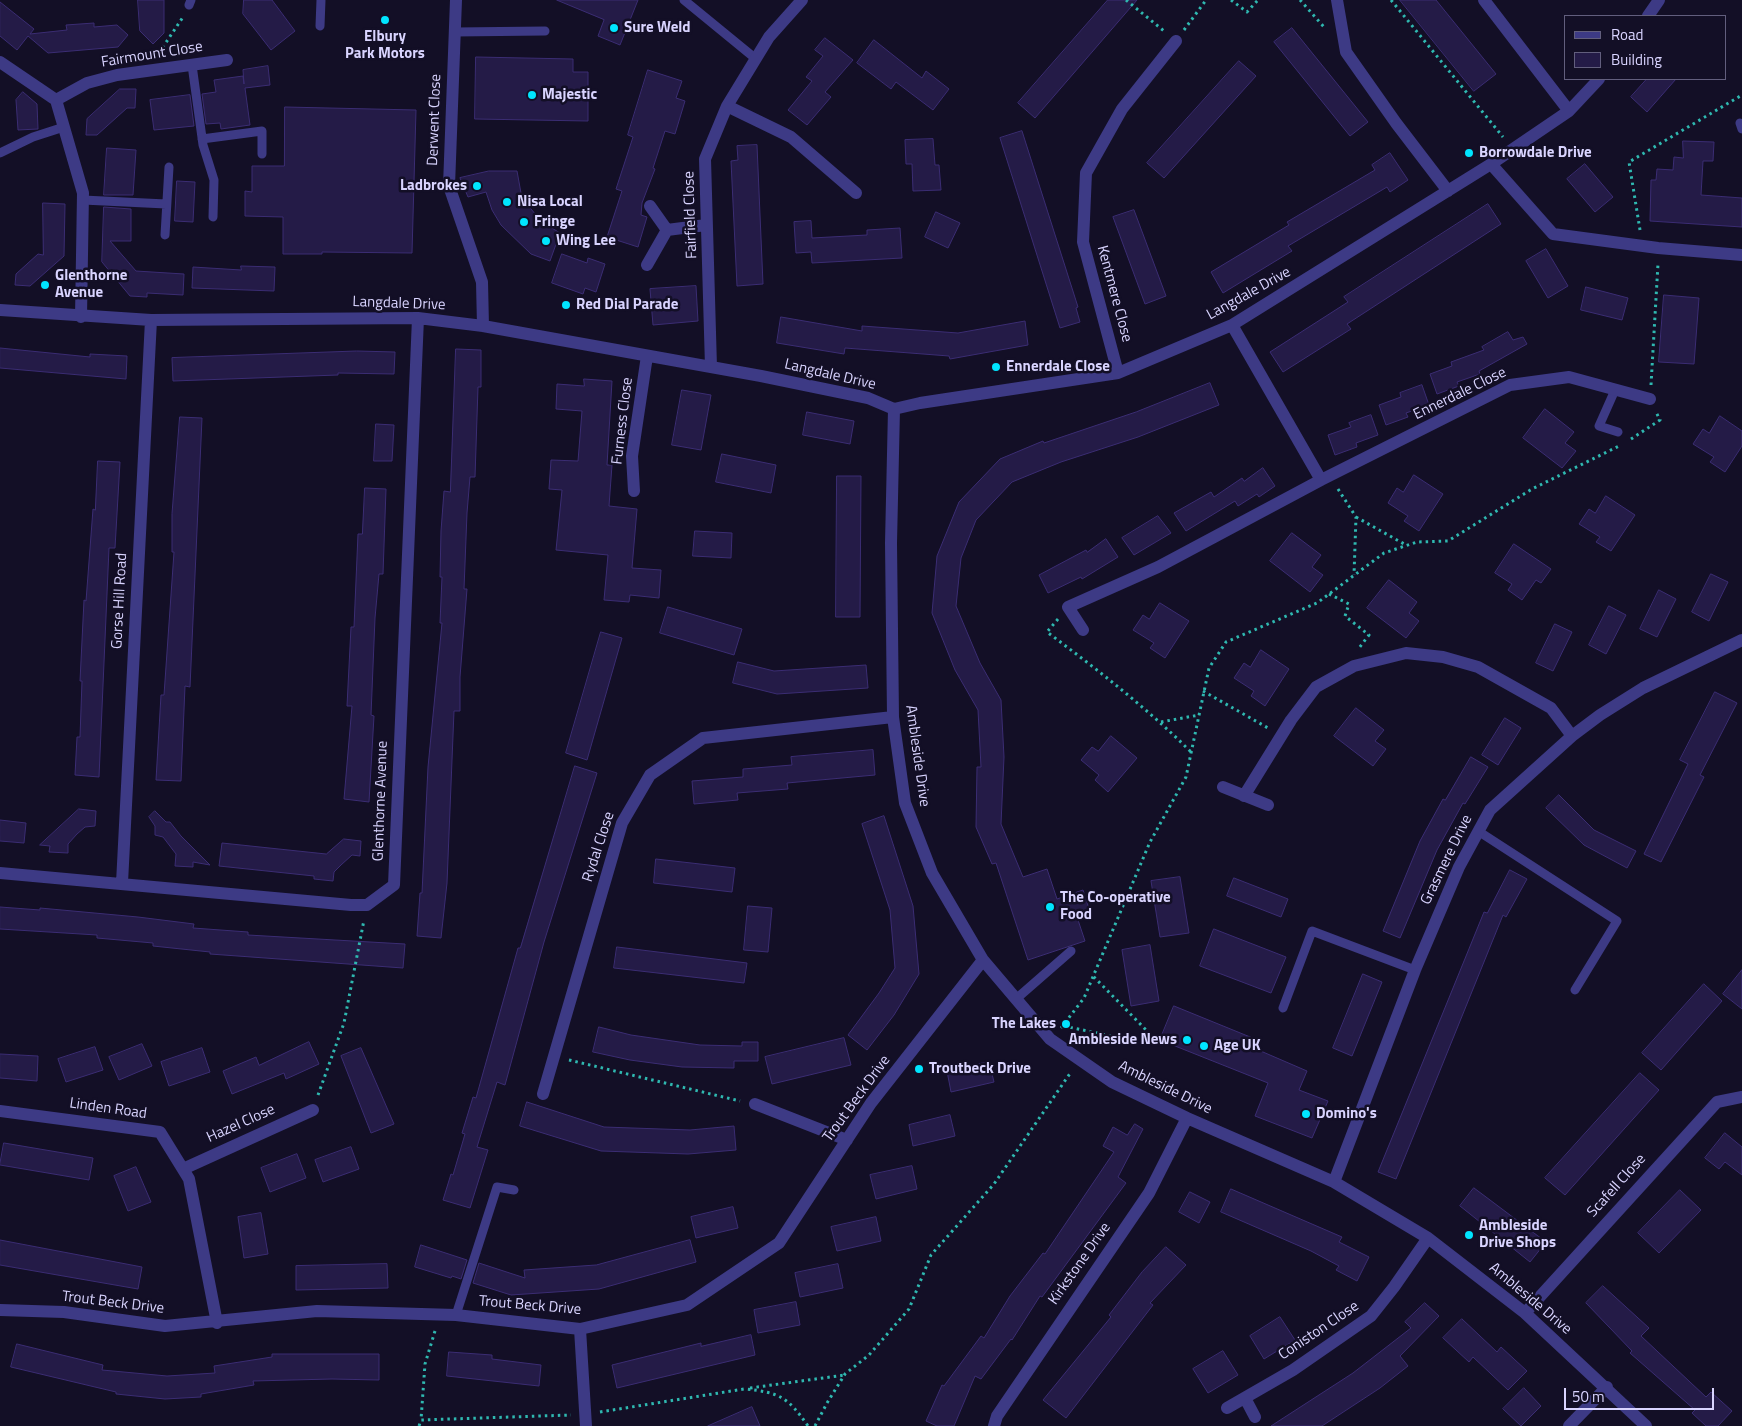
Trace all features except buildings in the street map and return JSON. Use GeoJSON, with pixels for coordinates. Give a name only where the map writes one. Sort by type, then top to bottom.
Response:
{"type":"FeatureCollection","features":[{"type":"Feature","properties":{"kind":"street","name":"Derwent Close"},"geometry":{"type":"LineString","coordinates":[[456,0],[449,186],[482,282],[483,326]]}},
{"type":"Feature","properties":{"kind":"street","name":"Fairfield Close"},"geometry":{"type":"LineString","coordinates":[[711,367],[705,159],[727,106],[769,37],[802,0]]}},
{"type":"Feature","properties":{"kind":"street"},"geometry":{"type":"LineString","coordinates":[[1337,0],[1346,52],[1396,123],[1448,191]]}},
{"type":"Feature","properties":{"kind":"street"},"geometry":{"type":"LineString","coordinates":[[1484,0],[1569,111]]}},
{"type":"Feature","properties":{"kind":"street"},"geometry":{"type":"LineString","coordinates":[[1649,15],[1659,0]]}},
{"type":"Feature","properties":{"kind":"street","name":"Kentmere Close"},"geometry":{"type":"LineString","coordinates":[[1118,373],[1083,242],[1086,173],[1122,109],[1176,41]]}},
{"type":"Feature","properties":{"kind":"street","name":"Fairmount Close"},"geometry":{"type":"LineString","coordinates":[[56,100],[87,83],[117,75],[227,60]]}},
{"type":"Feature","properties":{"kind":"street"},"geometry":{"type":"LineString","coordinates":[[0,62],[56,100],[83,193],[81,317]]}},
{"type":"Feature","properties":{"kind":"street","name":"Langdale Drive"},"geometry":{"type":"LineString","coordinates":[[0,310],[81,317],[151,320],[418,318],[483,326],[711,367],[868,398],[894,409],[920,403],[1118,373],[1232,325],[1491,164],[1569,111],[1598,80]]}},
{"type":"Feature","properties":{"kind":"street"},"geometry":{"type":"LineString","coordinates":[[727,106],[791,137],[856,193]]}},
{"type":"Feature","properties":{"kind":"street"},"geometry":{"type":"LineString","coordinates":[[1491,164],[1554,234],[1658,248],[1742,254]]}},
{"type":"Feature","properties":{"kind":"street"},"geometry":{"type":"LineString","coordinates":[[650,206],[667,230]]}},
{"type":"Feature","properties":{"kind":"street"},"geometry":{"type":"LineString","coordinates":[[667,230],[706,225]]}},
{"type":"Feature","properties":{"kind":"street"},"geometry":{"type":"LineString","coordinates":[[647,266],[667,230]]}},
{"type":"Feature","properties":{"kind":"street","name":"Glenthorne Avenue"},"geometry":{"type":"LineString","coordinates":[[367,905],[394,885],[418,318]]}},
{"type":"Feature","properties":{"kind":"street","name":"Gorse Hill Road"},"geometry":{"type":"LineString","coordinates":[[122,883],[151,320]]}},
{"type":"Feature","properties":{"kind":"street"},"geometry":{"type":"LineString","coordinates":[[1232,325],[1325,478]]}},
{"type":"Feature","properties":{"kind":"street","name":"Furness Close"},"geometry":{"type":"LineString","coordinates":[[634,491],[632,456],[647,356]]}},
{"type":"Feature","properties":{"kind":"street","name":"Ennerdale Close"},"geometry":{"type":"LineString","coordinates":[[1068,607],[1158,567],[1325,478],[1510,385],[1570,377],[1650,399]]}},
{"type":"Feature","properties":{"kind":"street","name":"Ambleside Drive"},"geometry":{"type":"LineString","coordinates":[[894,409],[891,543],[893,717],[905,803],[932,873],[983,960],[1050,1039],[1112,1082],[1187,1118],[1334,1182],[1428,1238],[1525,1313],[1646,1426]]}},
{"type":"Feature","properties":{"kind":"street"},"geometry":{"type":"LineString","coordinates":[[1068,607],[1083,630]]}},
{"type":"Feature","properties":{"kind":"street","name":"Grasmere Drive"},"geometry":{"type":"LineString","coordinates":[[1334,1182],[1415,970],[1459,867],[1490,810],[1572,736],[1600,714],[1644,688],[1742,640]]}},
{"type":"Feature","properties":{"kind":"street"},"geometry":{"type":"LineString","coordinates":[[1244,796],[1291,720],[1316,687],[1354,666],[1406,653],[1443,656],[1478,667],[1551,708],[1572,736]]}},
{"type":"Feature","properties":{"kind":"street","name":"Rydal Close"},"geometry":{"type":"LineString","coordinates":[[543,1094],[622,823],[650,775],[703,738],[893,717]]}},
{"type":"Feature","properties":{"kind":"street"},"geometry":{"type":"LineString","coordinates":[[1223,787],[1268,805]]}},
{"type":"Feature","properties":{"kind":"street"},"geometry":{"type":"LineString","coordinates":[[0,873],[367,905]]}},
{"type":"Feature","properties":{"kind":"street","name":"Trout Beck Drive"},"geometry":{"type":"LineString","coordinates":[[0,1310],[64,1312],[165,1326],[217,1323],[317,1311],[456,1315],[580,1330],[687,1305],[779,1243],[871,1103],[983,960]]}},
{"type":"Feature","properties":{"kind":"street","name":"Scafell Close"},"geometry":{"type":"LineString","coordinates":[[1525,1313],[1717,1102],[1742,1097]]}},
{"type":"Feature","properties":{"kind":"street"},"geometry":{"type":"LineString","coordinates":[[756,1104],[847,1140]]}},
{"type":"Feature","properties":{"kind":"street","name":"Hazel Close"},"geometry":{"type":"LineString","coordinates":[[182,1169],[313,1110]]}},
{"type":"Feature","properties":{"kind":"street","name":"Linden Road"},"geometry":{"type":"LineString","coordinates":[[0,1111],[160,1132],[189,1179],[217,1323]]}},
{"type":"Feature","properties":{"kind":"street","name":"Kirkstone Drive"},"geometry":{"type":"LineString","coordinates":[[994,1426],[997,1416],[1149,1193],[1187,1118]]}},
{"type":"Feature","properties":{"kind":"street","name":"Coniston Close"},"geometry":{"type":"LineString","coordinates":[[1227,1408],[1292,1370],[1371,1316],[1428,1238]]}},
{"type":"Feature","properties":{"kind":"street"},"geometry":{"type":"LineString","coordinates":[[580,1330],[586,1426]]}},
{"type":"Feature","properties":{"kind":"street"},"geometry":{"type":"LineString","coordinates":[[1568,1426],[1606,1388]]}},
{"type":"Feature","properties":{"kind":"street"},"geometry":{"type":"LineString","coordinates":[[1245,1398],[1255,1417]]}},
{"type":"Feature","properties":{"kind":"lane"},"geometry":{"type":"LineString","coordinates":[[320,26],[321,0]]}},
{"type":"Feature","properties":{"kind":"lane"},"geometry":{"type":"LineString","coordinates":[[684,0],[756,59]]}},
{"type":"Feature","properties":{"kind":"lane"},"geometry":{"type":"LineString","coordinates":[[455,32],[545,31]]}},
{"type":"Feature","properties":{"kind":"lane"},"geometry":{"type":"LineString","coordinates":[[192,65],[202,139],[214,180],[213,218]]}},
{"type":"Feature","properties":{"kind":"lane"},"geometry":{"type":"LineString","coordinates":[[0,153],[34,137],[64,127]]}},
{"type":"Feature","properties":{"kind":"lane"},"geometry":{"type":"LineString","coordinates":[[202,139],[262,131],[262,154]]}},
{"type":"Feature","properties":{"kind":"lane"},"geometry":{"type":"LineString","coordinates":[[165,235],[169,167]]}},
{"type":"Feature","properties":{"kind":"lane"},"geometry":{"type":"LineString","coordinates":[[83,200],[166,204]]}},
{"type":"Feature","properties":{"kind":"lane"},"geometry":{"type":"LineString","coordinates":[[1615,390],[1599,426],[1618,432]]}},
{"type":"Feature","properties":{"kind":"lane"},"geometry":{"type":"LineString","coordinates":[[1478,831],[1617,921],[1575,990]]}},
{"type":"Feature","properties":{"kind":"lane"},"geometry":{"type":"LineString","coordinates":[[1284,1008],[1312,931],[1415,970]]}},
{"type":"Feature","properties":{"kind":"lane"},"geometry":{"type":"LineString","coordinates":[[1016,999],[1070,951]]}},
{"type":"Feature","properties":{"kind":"lane"},"geometry":{"type":"LineString","coordinates":[[456,1315],[497,1187],[514,1190]]}},
{"type":"Feature","properties":{"kind":"path"},"geometry":{"type":"LineString","coordinates":[[1126,0],[1176,41],[1206,0]]}},
{"type":"Feature","properties":{"kind":"path"},"geometry":{"type":"LineString","coordinates":[[1230,0],[1247,12],[1258,0]]}},
{"type":"Feature","properties":{"kind":"path"},"geometry":{"type":"LineString","coordinates":[[1391,0],[1513,149]]}},
{"type":"Feature","properties":{"kind":"path"},"geometry":{"type":"LineString","coordinates":[[145,71],[168,43],[190,3]]}},
{"type":"Feature","properties":{"kind":"path"},"geometry":{"type":"LineString","coordinates":[[1629,440],[1660,420],[1650,399],[1658,248],[1638,228],[1629,162],[1742,95]]}},
{"type":"Feature","properties":{"kind":"path"},"geometry":{"type":"LineString","coordinates":[[1050,1039],[1064,1026],[1084,998],[1150,842],[1186,777],[1209,668],[1226,642],[1317,603],[1384,553],[1417,542],[1448,541],[1532,489],[1621,445]]}},
{"type":"Feature","properties":{"kind":"path"},"geometry":{"type":"LineString","coordinates":[[1325,478],[1356,517],[1406,546]]}},
{"type":"Feature","properties":{"kind":"path"},"geometry":{"type":"LineString","coordinates":[[1354,575],[1356,517]]}},
{"type":"Feature","properties":{"kind":"path"},"geometry":{"type":"LineString","coordinates":[[1329,594],[1349,604],[1345,616],[1368,635],[1352,657],[1354,666]]}},
{"type":"Feature","properties":{"kind":"path"},"geometry":{"type":"LineString","coordinates":[[1068,607],[1047,632],[1112,680],[1161,722],[1192,754]]}},
{"type":"Feature","properties":{"kind":"path"},"geometry":{"type":"LineString","coordinates":[[1203,691],[1282,736]]}},
{"type":"Feature","properties":{"kind":"path"},"geometry":{"type":"LineString","coordinates":[[1161,722],[1199,715]]}},
{"type":"Feature","properties":{"kind":"path"},"geometry":{"type":"LineString","coordinates":[[313,1110],[344,1023],[367,905]]}},
{"type":"Feature","properties":{"kind":"path"},"geometry":{"type":"LineString","coordinates":[[1064,1026],[1148,1044],[1152,1036],[1094,976]]}},
{"type":"Feature","properties":{"kind":"path"},"geometry":{"type":"LineString","coordinates":[[554,1057],[756,1104]]}},
{"type":"Feature","properties":{"kind":"path"},"geometry":{"type":"LineString","coordinates":[[815,1426],[827,1402],[845,1374],[869,1356],[909,1309],[930,1255],[994,1184],[1080,1060]]}},
{"type":"Feature","properties":{"kind":"path"},"geometry":{"type":"LineString","coordinates":[[744,1389],[845,1374]]}},
{"type":"Feature","properties":{"kind":"path"},"geometry":{"type":"LineString","coordinates":[[419,1426],[421,1420]]}},
{"type":"Feature","properties":{"kind":"place","name":"Elbury Park Motors"},"geometry":{"type":"Point","coordinates":[385,20]}},
{"type":"Feature","properties":{"kind":"place","name":"Sure Weld"},"geometry":{"type":"Point","coordinates":[614,28]}},
{"type":"Feature","properties":{"kind":"place","name":"Majestic"},"geometry":{"type":"Point","coordinates":[532,95]}},
{"type":"Feature","properties":{"kind":"place","name":"Borrowdale Drive"},"geometry":{"type":"Point","coordinates":[1469,153]}},
{"type":"Feature","properties":{"kind":"place","name":"Ladbrokes"},"geometry":{"type":"Point","coordinates":[477,186]}},
{"type":"Feature","properties":{"kind":"place","name":"Nisa Local"},"geometry":{"type":"Point","coordinates":[507,202]}},
{"type":"Feature","properties":{"kind":"place","name":"Fringe"},"geometry":{"type":"Point","coordinates":[524,222]}},
{"type":"Feature","properties":{"kind":"place","name":"Wing Lee"},"geometry":{"type":"Point","coordinates":[546,241]}},
{"type":"Feature","properties":{"kind":"place","name":"Glenthorne Avenue"},"geometry":{"type":"Point","coordinates":[45,285]}},
{"type":"Feature","properties":{"kind":"place","name":"Red Dial Parade"},"geometry":{"type":"Point","coordinates":[566,305]}},
{"type":"Feature","properties":{"kind":"place","name":"Ennerdale Close"},"geometry":{"type":"Point","coordinates":[996,367]}},
{"type":"Feature","properties":{"kind":"place","name":"The Co-operative Food"},"geometry":{"type":"Point","coordinates":[1050,907]}},
{"type":"Feature","properties":{"kind":"place","name":"The Lakes"},"geometry":{"type":"Point","coordinates":[1066,1024]}},
{"type":"Feature","properties":{"kind":"place","name":"Ambleside News"},"geometry":{"type":"Point","coordinates":[1187,1040]}},
{"type":"Feature","properties":{"kind":"place","name":"Age UK"},"geometry":{"type":"Point","coordinates":[1204,1046]}},
{"type":"Feature","properties":{"kind":"place","name":"Troutbeck Drive"},"geometry":{"type":"Point","coordinates":[919,1069]}},
{"type":"Feature","properties":{"kind":"place","name":"Domino's"},"geometry":{"type":"Point","coordinates":[1306,1114]}},
{"type":"Feature","properties":{"kind":"place","name":"Ambleside Drive Shops"},"geometry":{"type":"Point","coordinates":[1469,1235]}}]}
